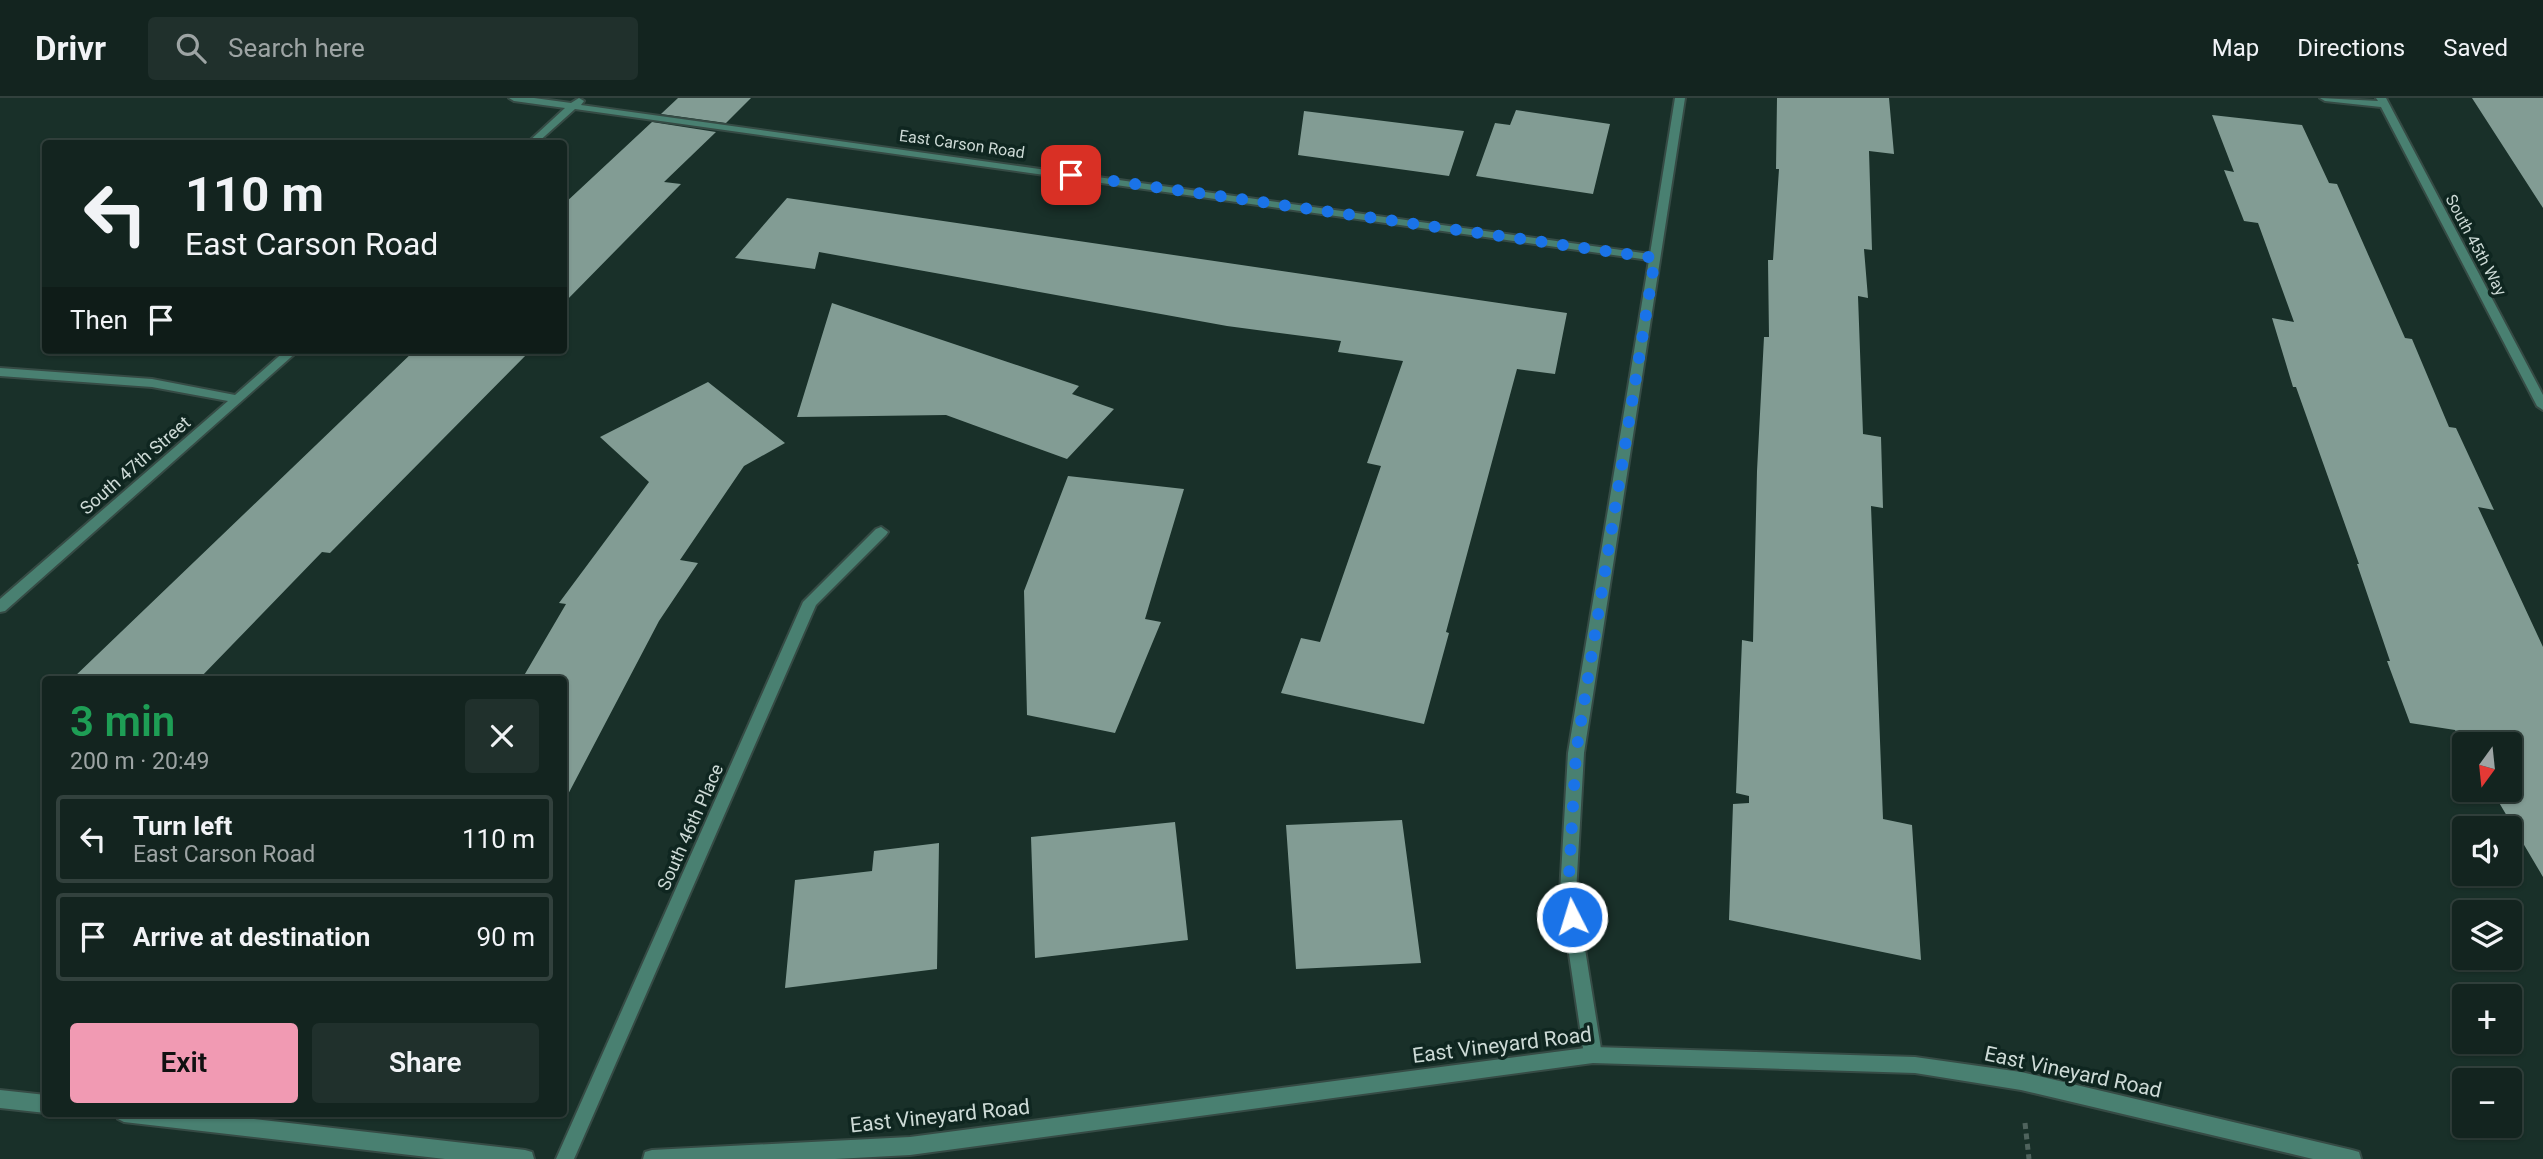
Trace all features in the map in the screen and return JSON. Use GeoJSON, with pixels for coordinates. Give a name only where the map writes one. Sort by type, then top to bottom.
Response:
{"type":"FeatureCollection","features":[{"type":"Feature","properties":{"kind":"street","name":"East Carson Road"},"geometry":{"type":"LineString","coordinates":[[514,98],[578,102],[1655,258]]}},
{"type":"Feature","properties":{"kind":"street"},"geometry":{"type":"LineString","coordinates":[[1593,1055],[1568,893],[1576,753],[1680,98]]}},
{"type":"Feature","properties":{"kind":"street"},"geometry":{"type":"LineString","coordinates":[[2325,98],[2383,101]]}},
{"type":"Feature","properties":{"kind":"street","name":"South 45th Way"},"geometry":{"type":"LineString","coordinates":[[2383,101],[2543,406]]}},
{"type":"Feature","properties":{"kind":"street"},"geometry":{"type":"LineString","coordinates":[[535,140],[578,102]]}},
{"type":"Feature","properties":{"kind":"street","name":"South 47th Street"},"geometry":{"type":"LineString","coordinates":[[0,607],[288,354]]}},
{"type":"Feature","properties":{"kind":"street"},"geometry":{"type":"LineString","coordinates":[[0,372],[152,383],[237,399]]}},
{"type":"Feature","properties":{"kind":"street","name":"South 46th Place"},"geometry":{"type":"LineString","coordinates":[[565,1159],[810,602],[881,532]]}},
{"type":"Feature","properties":{"kind":"street","name":"East Vineyard Road"},"geometry":{"type":"LineString","coordinates":[[652,1159],[910,1146],[1593,1055],[1915,1065],[2021,1081],[2352,1159]]}},
{"type":"Feature","properties":{"kind":"street"},"geometry":{"type":"LineString","coordinates":[[0,1099],[42,1104]]}},
{"type":"Feature","properties":{"kind":"street"},"geometry":{"type":"LineString","coordinates":[[159,1117],[525,1159]]}},
{"type":"Feature","properties":{"kind":"building"},"geometry":{"type":"Polygon","coordinates":[[[678,98],[751,98],[726,123],[661,114],[678,98]]]}},
{"type":"Feature","properties":{"kind":"building"},"geometry":{"type":"Polygon","coordinates":[[[1777,98],[1889,98],[1894,154],[1869,151],[1872,250],[1864,249],[1868,298],[1858,296],[1863,434],[1881,437],[1883,508],[1871,506],[1883,819],[1912,825],[1921,960],[1729,920],[1733,804],[1749,803],[1749,796],[1736,793],[1742,640],[1753,642],[1757,471],[1764,337],[1769,337],[1768,260],[1773,260],[1779,169],[1776,169],[1777,98]]]}},
{"type":"Feature","properties":{"kind":"building"},"geometry":{"type":"Polygon","coordinates":[[[2472,98],[2543,98],[2543,208],[2472,98]]]}},
{"type":"Feature","properties":{"kind":"building"},"geometry":{"type":"Polygon","coordinates":[[[1516,110],[1610,124],[1593,194],[1476,176],[1495,123],[1510,125],[1516,110]]]}},
{"type":"Feature","properties":{"kind":"building"},"geometry":{"type":"Polygon","coordinates":[[[1304,111],[1464,131],[1449,176],[1298,155],[1304,111]]]}},
{"type":"Feature","properties":{"kind":"building"},"geometry":{"type":"Polygon","coordinates":[[[2212,115],[2302,125],[2329,183],[2337,184],[2405,338],[2412,339],[2449,427],[2456,428],[2494,510],[2478,507],[2543,647],[2543,877],[2522,841],[2522,816],[2507,816],[2499,802],[2522,802],[2522,732],[2456,732],[2410,723],[2387,661],[2390,661],[2359,564],[2296,387],[2293,387],[2272,318],[2294,322],[2258,223],[2244,221],[2224,170],[2234,172],[2212,115]]]}},
{"type":"Feature","properties":{"kind":"building"},"geometry":{"type":"Polygon","coordinates":[[[652,122],[716,132],[664,182],[681,184],[567,300],[567,201],[652,122]]]}},
{"type":"Feature","properties":{"kind":"building"},"geometry":{"type":"Polygon","coordinates":[[[787,198],[1567,313],[1555,374],[1517,369],[1424,724],[1281,693],[1301,638],[1320,642],[1381,466],[1367,463],[1403,361],[1338,352],[1341,341],[1227,326],[819,252],[815,269],[735,258],[787,198]]]}},
{"type":"Feature","properties":{"kind":"building"},"geometry":{"type":"Polygon","coordinates":[[[832,303],[1079,386],[1072,394],[1114,409],[1067,459],[946,415],[797,417],[832,303]]]}},
{"type":"Feature","properties":{"kind":"building"},"geometry":{"type":"Polygon","coordinates":[[[411,354],[527,354],[330,553],[322,552],[202,676],[75,676],[411,354]]]}},
{"type":"Feature","properties":{"kind":"building"},"geometry":{"type":"Polygon","coordinates":[[[708,382],[785,443],[744,466],[680,560],[698,563],[659,621],[567,796],[567,676],[524,676],[566,604],[559,603],[649,482],[600,437],[708,382]]]}},
{"type":"Feature","properties":{"kind":"building"},"geometry":{"type":"Polygon","coordinates":[[[1068,476],[1184,489],[1145,619],[1161,622],[1115,733],[1027,715],[1024,591],[1068,476]]]}},
{"type":"Feature","properties":{"kind":"building"},"geometry":{"type":"Polygon","coordinates":[[[1402,820],[1421,963],[1296,969],[1286,825],[1402,820]]]}},
{"type":"Feature","properties":{"kind":"building"},"geometry":{"type":"Polygon","coordinates":[[[1175,822],[1188,940],[1035,958],[1031,837],[1175,822]]]}},
{"type":"Feature","properties":{"kind":"building"},"geometry":{"type":"Polygon","coordinates":[[[939,843],[937,969],[785,988],[795,880],[872,871],[874,851],[939,843]]]}},
{"type":"Feature","properties":{"kind":"route"},"geometry":{"type":"LineString","coordinates":[[1071,175],[1655,258],[1576,753],[1568,893],[1572,917]]}}]}
